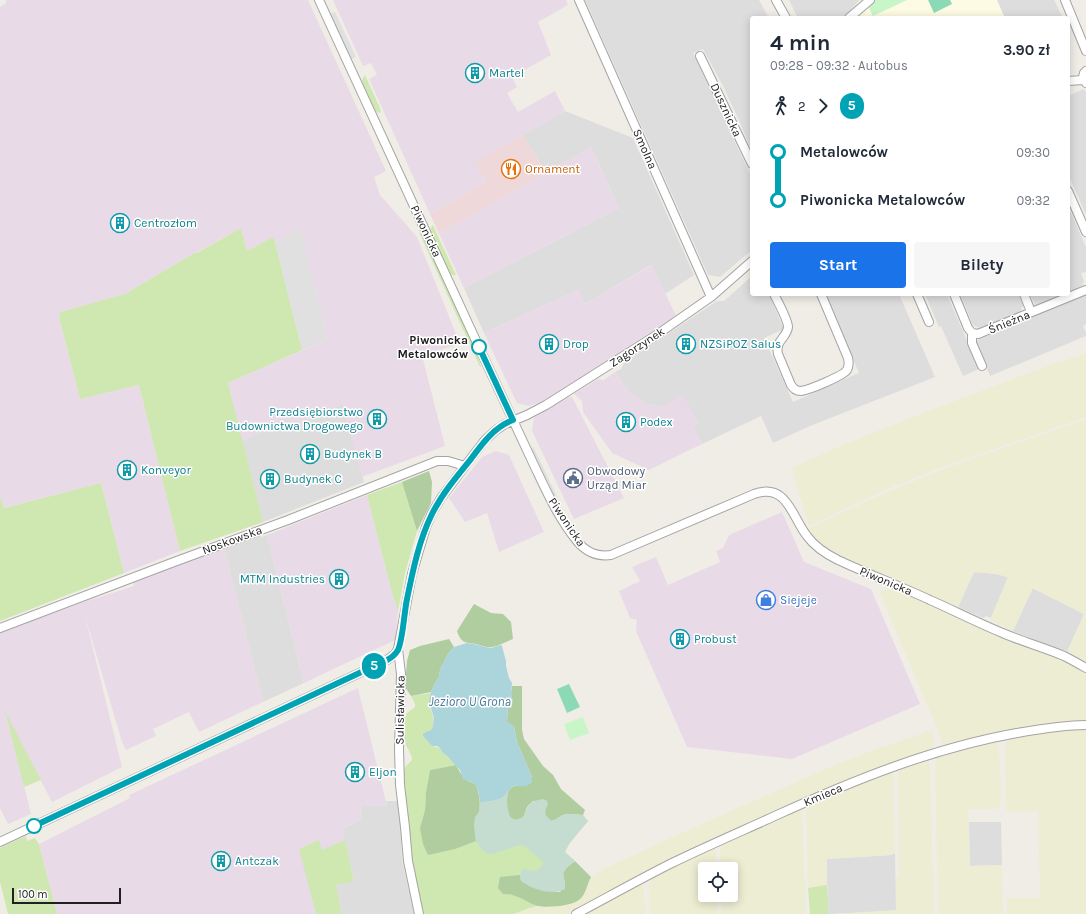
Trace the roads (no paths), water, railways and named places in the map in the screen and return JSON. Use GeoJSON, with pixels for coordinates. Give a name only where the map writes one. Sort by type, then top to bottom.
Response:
{"type":"FeatureCollection","features":[{"type":"Feature","properties":{"kind":"street","name":"Piwonicka"},"geometry":{"type":"LineString","coordinates":[[319,0],[555,508],[583,547],[590,553],[597,555],[610,555],[754,494],[760,492],[772,492],[783,498],[792,510],[800,527],[806,535],[812,542],[830,556],[1004,633],[1065,657],[1086,668]]}},
{"type":"Feature","properties":{"kind":"street","name":"Smolna"},"geometry":{"type":"LineString","coordinates":[[579,0],[711,297]]}},
{"type":"Feature","properties":{"kind":"street"},"geometry":{"type":"LineString","coordinates":[[776,0],[785,16]]}},
{"type":"Feature","properties":{"kind":"street"},"geometry":{"type":"LineString","coordinates":[[851,16],[870,0]]}},
{"type":"Feature","properties":{"kind":"street"},"geometry":{"type":"LineString","coordinates":[[1065,0],[1086,51]]}},
{"type":"Feature","properties":{"kind":"street","name":"Dusznicka"},"geometry":{"type":"LineString","coordinates":[[700,56],[750,160]]}},
{"type":"Feature","properties":{"kind":"street"},"geometry":{"type":"LineString","coordinates":[[1070,82],[1085,81],[1083,75],[1086,71]]}},
{"type":"Feature","properties":{"kind":"street"},"geometry":{"type":"LineString","coordinates":[[1070,196],[1086,232]]}},
{"type":"Feature","properties":{"kind":"street","name":"Zagorzynek"},"geometry":{"type":"LineString","coordinates":[[513,420],[527,415],[546,405],[655,336],[711,297],[750,263]]}},
{"type":"Feature","properties":{"kind":"street","name":"Śnieżna"},"geometry":{"type":"LineString","coordinates":[[955,296],[968,328],[975,334],[981,333],[1086,290]]}},
{"type":"Feature","properties":{"kind":"street"},"geometry":{"type":"LineString","coordinates":[[775,296],[788,326],[786,333],[779,343],[778,354],[791,385],[797,391],[801,391],[842,374],[847,369],[848,365],[848,358],[822,296]]}},
{"type":"Feature","properties":{"kind":"street"},"geometry":{"type":"LineString","coordinates":[[918,296],[929,322]]}},
{"type":"Feature","properties":{"kind":"street"},"geometry":{"type":"LineString","coordinates":[[1025,296],[1031,312]]}},
{"type":"Feature","properties":{"kind":"street"},"geometry":{"type":"LineString","coordinates":[[972,333],[972,343],[982,366]]}},
{"type":"Feature","properties":{"kind":"street","name":"Sulisławicka"},"geometry":{"type":"LineString","coordinates":[[419,914],[408,861],[400,785],[399,749],[401,674],[398,649],[412,574],[426,526],[441,498],[490,435],[504,424],[513,420]]}},
{"type":"Feature","properties":{"kind":"street","name":"Noskowska"},"geometry":{"type":"LineString","coordinates":[[0,628],[159,567],[288,520],[437,461],[448,461],[465,466]]}},
{"type":"Feature","properties":{"kind":"street"},"geometry":{"type":"LineString","coordinates":[[0,842],[387,660],[395,654],[398,649]]}},
{"type":"Feature","properties":{"kind":"street","name":"Kmieca"},"geometry":{"type":"LineString","coordinates":[[576,914],[659,870],[718,842],[895,765],[965,744],[1002,736],[1068,726],[1086,725]]}},
{"type":"Feature","properties":{"kind":"water","name":"Jezioro U Grona"},"geometry":{"type":"Polygon","coordinates":[[[467,643],[491,648],[502,646],[509,678],[512,683],[511,694],[513,702],[508,708],[507,722],[514,727],[517,742],[532,777],[532,781],[528,785],[514,786],[510,788],[502,797],[490,801],[480,802],[475,784],[463,779],[460,770],[442,752],[440,748],[437,746],[432,746],[423,736],[423,734],[431,730],[433,726],[434,718],[429,702],[431,692],[439,677],[440,670],[448,654],[454,647],[467,643]]]}},
{"type":"Feature","properties":{"kind":"place","name":"Martel"},"geometry":{"type":"Point","coordinates":[475,73]}},
{"type":"Feature","properties":{"kind":"place","name":"Ornament"},"geometry":{"type":"Point","coordinates":[511,169]}},
{"type":"Feature","properties":{"kind":"place","name":"Centrozłom"},"geometry":{"type":"Point","coordinates":[120,223]}},
{"type":"Feature","properties":{"kind":"place","name":"Drop"},"geometry":{"type":"Point","coordinates":[549,344]}},
{"type":"Feature","properties":{"kind":"place","name":"NZSiPOZ Salus"},"geometry":{"type":"Point","coordinates":[686,344]}},
{"type":"Feature","properties":{"kind":"place","name":"Piwonicka Metalowców"},"geometry":{"type":"Point","coordinates":[479,347]}},
{"type":"Feature","properties":{"kind":"place","name":"Przedsiębiorstwo Budownictwa Drogowego"},"geometry":{"type":"Point","coordinates":[377,419]}},
{"type":"Feature","properties":{"kind":"place","name":"Podex"},"geometry":{"type":"Point","coordinates":[626,422]}},
{"type":"Feature","properties":{"kind":"place","name":"Budynek B"},"geometry":{"type":"Point","coordinates":[310,454]}},
{"type":"Feature","properties":{"kind":"place","name":"Konveyor"},"geometry":{"type":"Point","coordinates":[127,470]}},
{"type":"Feature","properties":{"kind":"place","name":"Obwodowy Urząd Miar"},"geometry":{"type":"Point","coordinates":[573,478]}},
{"type":"Feature","properties":{"kind":"place","name":"Budynek C"},"geometry":{"type":"Point","coordinates":[270,479]}},
{"type":"Feature","properties":{"kind":"place","name":"MTM Industries"},"geometry":{"type":"Point","coordinates":[339,579]}},
{"type":"Feature","properties":{"kind":"place","name":"Siejeje"},"geometry":{"type":"Point","coordinates":[766,600]}},
{"type":"Feature","properties":{"kind":"place","name":"Probust"},"geometry":{"type":"Point","coordinates":[680,639]}},
{"type":"Feature","properties":{"kind":"place","name":"Eljon"},"geometry":{"type":"Point","coordinates":[355,772]}},
{"type":"Feature","properties":{"kind":"place","name":"Antczak"},"geometry":{"type":"Point","coordinates":[221,861]}}]}
